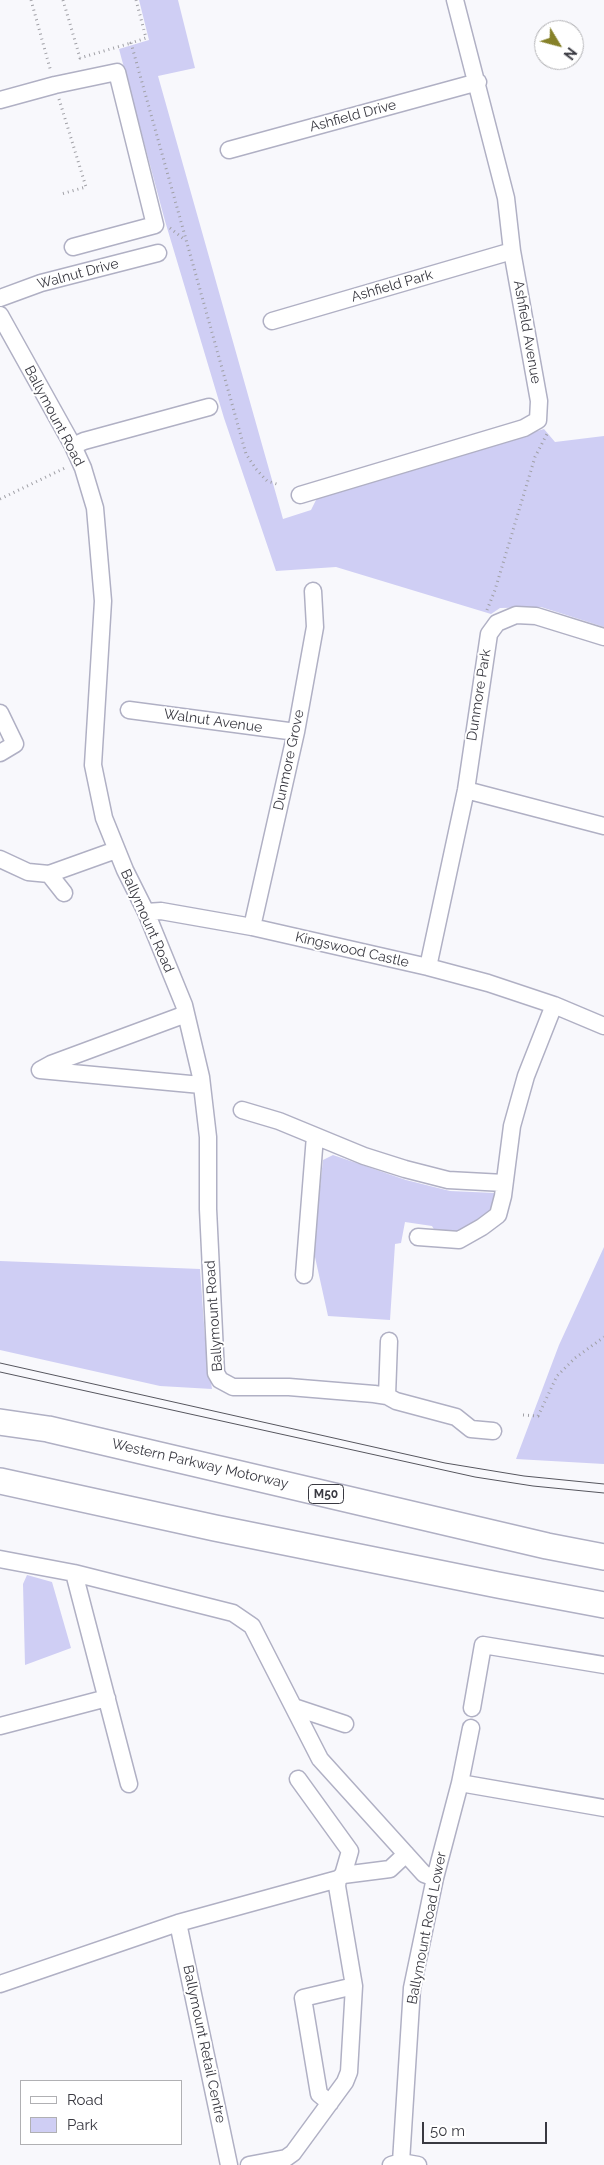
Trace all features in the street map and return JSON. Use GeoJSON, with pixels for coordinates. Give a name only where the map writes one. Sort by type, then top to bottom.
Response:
{"type":"FeatureCollection","features":[{"type":"Feature","properties":{"kind":"highway","name":"M50"},"geometry":{"type":"LineString","coordinates":[[0,1405],[48,1429]]}},
{"type":"Feature","properties":{"kind":"highway","name":"Western Parkway Motorway"},"geometry":{"type":"LineString","coordinates":[[0,1422],[48,1429],[547,1546],[604,1557]]}},
{"type":"Feature","properties":{"kind":"highway"},"geometry":{"type":"LineString","coordinates":[[0,1481],[215,1528],[604,1605]]}},
{"type":"Feature","properties":{"kind":"street","name":"Ashfield Avenue"},"geometry":{"type":"LineString","coordinates":[[300,495],[524,428],[538,420],[539,401],[512,251],[506,198],[456,0]]}},
{"type":"Feature","properties":{"kind":"street"},"geometry":{"type":"LineString","coordinates":[[0,100],[55,85],[117,72],[155,225],[73,247]]}},
{"type":"Feature","properties":{"kind":"street","name":"Ashfield Drive"},"geometry":{"type":"LineString","coordinates":[[229,150],[478,82]]}},
{"type":"Feature","properties":{"kind":"street","name":"Ashfield Park"},"geometry":{"type":"LineString","coordinates":[[272,322],[512,251]]}},
{"type":"Feature","properties":{"kind":"street","name":"Walnut Drive"},"geometry":{"type":"LineString","coordinates":[[0,298],[41,283],[158,253]]}},
{"type":"Feature","properties":{"kind":"street","name":"Ballymount Road"},"geometry":{"type":"LineString","coordinates":[[0,316],[73,446],[83,468],[95,508],[104,601],[93,765],[104,818],[116,850],[146,912],[186,1014],[201,1084],[208,1137],[210,1278],[216,1373],[220,1380],[233,1387],[289,1387],[387,1396],[396,1401],[456,1417],[471,1428],[493,1432]]}},
{"type":"Feature","properties":{"kind":"street"},"geometry":{"type":"LineString","coordinates":[[73,446],[84,441],[208,407]]}},
{"type":"Feature","properties":{"kind":"street","name":"Dunmore Grove"},"geometry":{"type":"LineString","coordinates":[[252,927],[296,732],[315,627],[313,591]]}},
{"type":"Feature","properties":{"kind":"street","name":"Dunmore Park"},"geometry":{"type":"LineString","coordinates":[[428,967],[466,790],[488,634],[497,623],[516,615],[536,616],[604,637]]}},
{"type":"Feature","properties":{"kind":"street","name":"Walnut Avenue"},"geometry":{"type":"LineString","coordinates":[[129,710],[296,732]]}},
{"type":"Feature","properties":{"kind":"street"},"geometry":{"type":"LineString","coordinates":[[0,713],[15,744],[0,753]]}},
{"type":"Feature","properties":{"kind":"street"},"geometry":{"type":"LineString","coordinates":[[466,790],[604,826]]}},
{"type":"Feature","properties":{"kind":"street"},"geometry":{"type":"LineString","coordinates":[[0,859],[28,872],[49,874],[116,850]]}},
{"type":"Feature","properties":{"kind":"street"},"geometry":{"type":"LineString","coordinates":[[49,874],[64,893]]}},
{"type":"Feature","properties":{"kind":"street","name":"Kingswood Castle"},"geometry":{"type":"LineString","coordinates":[[146,912],[161,911],[252,927],[428,967],[488,983],[554,1005],[599,1024]]}},
{"type":"Feature","properties":{"kind":"street"},"geometry":{"type":"LineString","coordinates":[[418,1237],[459,1240],[498,1215],[503,1196],[512,1126],[526,1076],[554,1005]]}},
{"type":"Feature","properties":{"kind":"street"},"geometry":{"type":"LineString","coordinates":[[186,1014],[34,1070],[201,1084]]}},
{"type":"Feature","properties":{"kind":"street"},"geometry":{"type":"LineString","coordinates":[[242,1110],[279,1121],[364,1156],[414,1171],[448,1180],[504,1183]]}},
{"type":"Feature","properties":{"kind":"street"},"geometry":{"type":"LineString","coordinates":[[304,1275],[315,1136]]}},
{"type":"Feature","properties":{"kind":"street"},"geometry":{"type":"LineString","coordinates":[[387,1396],[389,1341]]}},
{"type":"Feature","properties":{"kind":"street"},"geometry":{"type":"LineString","coordinates":[[0,1559],[74,1574],[233,1613],[252,1626],[320,1758],[424,1874],[435,1878]]}},
{"type":"Feature","properties":{"kind":"street"},"geometry":{"type":"LineString","coordinates":[[74,1574],[129,1784]]}},
{"type":"Feature","properties":{"kind":"street"},"geometry":{"type":"LineString","coordinates":[[472,1708],[483,1645],[604,1665]]}},
{"type":"Feature","properties":{"kind":"street"},"geometry":{"type":"LineString","coordinates":[[0,1726],[107,1698]]}},
{"type":"Feature","properties":{"kind":"street"},"geometry":{"type":"LineString","coordinates":[[294,1707],[346,1724]]}},
{"type":"Feature","properties":{"kind":"street","name":"Ballymount Road Lower"},"geometry":{"type":"LineString","coordinates":[[396,2164],[412,1988],[435,1878],[460,1783],[471,1728]]}},
{"type":"Feature","properties":{"kind":"street"},"geometry":{"type":"LineString","coordinates":[[249,2165],[286,2158],[293,2153],[345,2082],[348,2072],[354,1986],[337,1886],[350,1851],[298,1779]]}},
{"type":"Feature","properties":{"kind":"street"},"geometry":{"type":"LineString","coordinates":[[460,1783],[604,1808]]}},
{"type":"Feature","properties":{"kind":"street"},"geometry":{"type":"LineString","coordinates":[[0,1984],[178,1923],[341,1877],[390,1868],[406,1854]]}},
{"type":"Feature","properties":{"kind":"street","name":"Ballymount Retail Centre"},"geometry":{"type":"LineString","coordinates":[[178,1923],[229,2165]]}},
{"type":"Feature","properties":{"kind":"street"},"geometry":{"type":"LineString","coordinates":[[330,2103],[319,2094],[304,1998],[354,1986]]}},
{"type":"Feature","properties":{"kind":"street"},"geometry":{"type":"LineString","coordinates":[[396,2164],[418,2165]]}},
{"type":"Feature","properties":{"kind":"path"},"geometry":{"type":"LineString","coordinates":[[32,0],[86,187],[61,194]]}},
{"type":"Feature","properties":{"kind":"path"},"geometry":{"type":"LineString","coordinates":[[63,0],[80,58],[146,38],[136,0]]}},
{"type":"Feature","properties":{"kind":"path"},"geometry":{"type":"LineString","coordinates":[[131,43],[246,454],[256,469],[267,480],[280,485]]}},
{"type":"Feature","properties":{"kind":"path"},"geometry":{"type":"LineString","coordinates":[[484,618],[495,590],[535,457],[551,428]]}},
{"type":"Feature","properties":{"kind":"path"},"geometry":{"type":"LineString","coordinates":[[0,499],[70,466]]}},
{"type":"Feature","properties":{"kind":"path"},"geometry":{"type":"LineString","coordinates":[[523,1415],[538,1416],[557,1376],[575,1358],[604,1337]]}},
{"type":"Feature","properties":{"kind":"green space"},"geometry":{"type":"Polygon","coordinates":[[[139,0],[178,0],[195,68],[158,76],[283,519],[311,510],[317,498],[544,429],[555,442],[604,436],[604,627],[541,607],[500,608],[491,614],[336,567],[276,571],[224,418],[165,221],[119,49],[149,40],[139,0]]]}},
{"type":"Feature","properties":{"kind":"green space"},"geometry":{"type":"Polygon","coordinates":[[[333,1155],[406,1180],[450,1191],[495,1193],[496,1197],[491,1213],[458,1233],[435,1231],[432,1226],[405,1222],[401,1243],[395,1244],[390,1320],[328,1316],[313,1248],[323,1160],[333,1155]]]}},
{"type":"Feature","properties":{"kind":"green space"},"geometry":{"type":"Polygon","coordinates":[[[604,1247],[604,1464],[516,1459],[559,1345],[604,1247]]]}},
{"type":"Feature","properties":{"kind":"green space"},"geometry":{"type":"Polygon","coordinates":[[[0,1261],[200,1269],[205,1338],[212,1389],[160,1386],[0,1350],[0,1261]]]}},
{"type":"Feature","properties":{"kind":"green space"},"geometry":{"type":"Polygon","coordinates":[[[27,1575],[52,1582],[71,1648],[25,1665],[23,1584],[27,1575]]]}},
{"type":"Feature","properties":{"kind":"tram line"},"geometry":{"type":"LineString","coordinates":[[0,1363],[445,1463],[524,1476],[604,1484]]}},
{"type":"Feature","properties":{"kind":"tram line"},"geometry":{"type":"LineString","coordinates":[[0,1372],[475,1477],[533,1486],[604,1493]]}}]}
